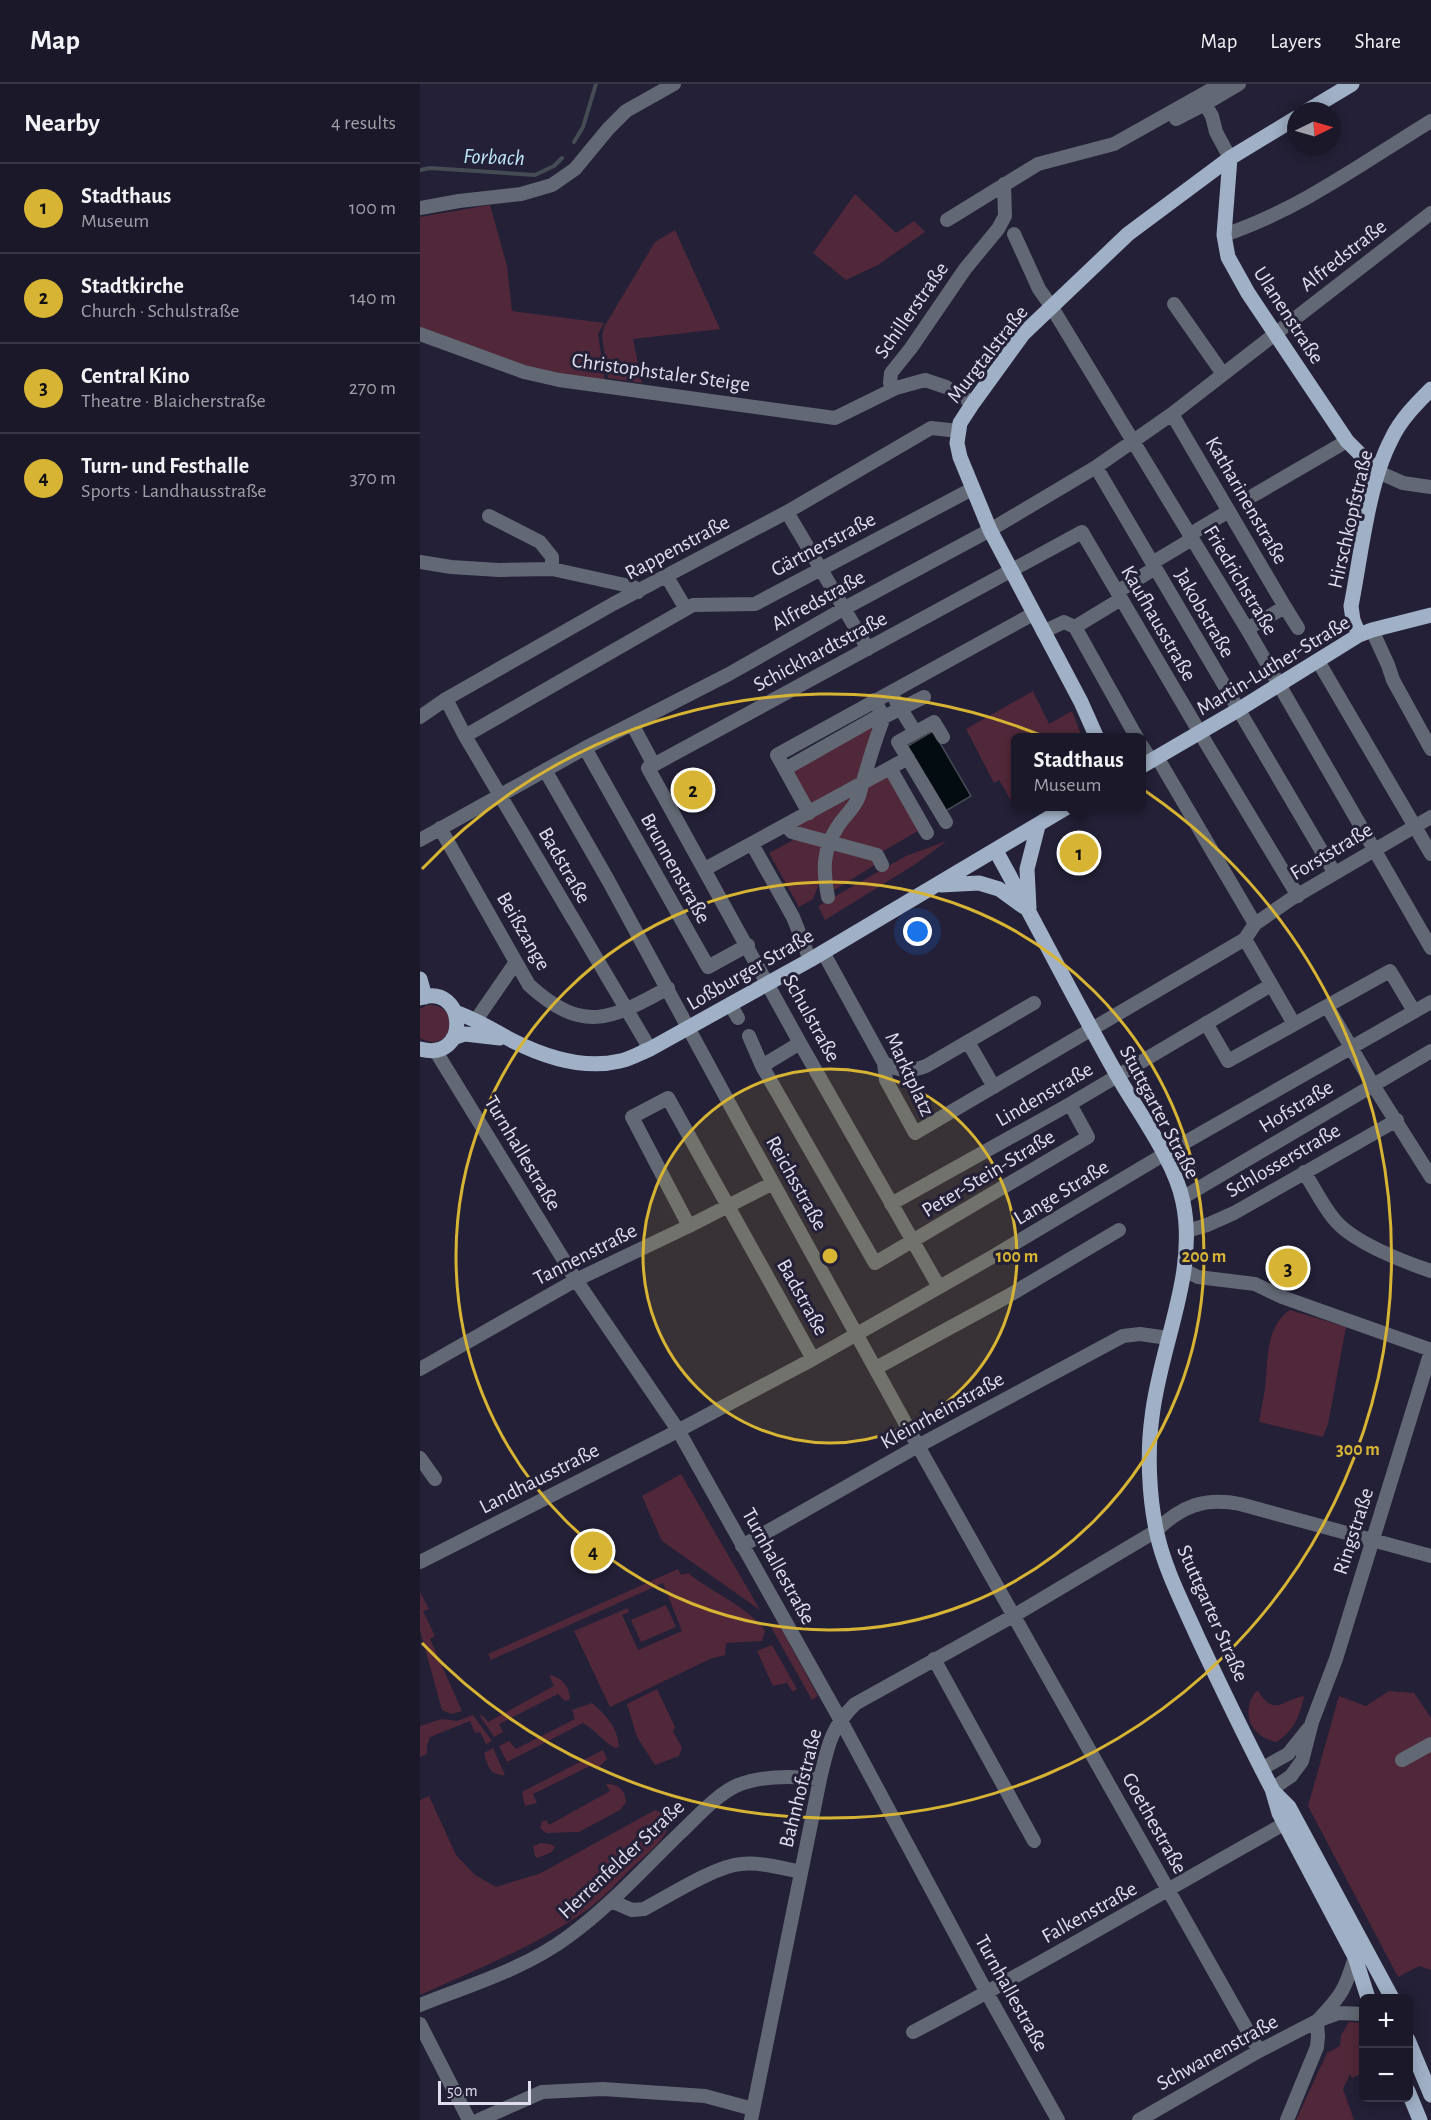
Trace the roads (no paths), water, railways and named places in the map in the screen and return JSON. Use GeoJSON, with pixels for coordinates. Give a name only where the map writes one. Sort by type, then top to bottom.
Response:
{"type":"FeatureCollection","features":[{"type":"Feature","properties":{"kind":"main road"},"geometry":{"type":"LineString","coordinates":[[1322,102],[1352,84]]}},
{"type":"Feature","properties":{"kind":"main road","name":"Murgtalstraße"},"geometry":{"type":"LineString","coordinates":[[1095,733],[1081,702],[990,530],[972,489],[957,442],[960,423],[1023,334],[1128,234],[1230,158],[1287,123]]}},
{"type":"Feature","properties":{"kind":"main road","name":"Ulanenstraße"},"geometry":{"type":"LineString","coordinates":[[1230,158],[1224,235],[1228,257],[1248,293],[1347,441],[1378,472]]}},
{"type":"Feature","properties":{"kind":"main road","name":"Hirschkopfstraße"},"geometry":{"type":"LineString","coordinates":[[1365,633],[1353,621],[1351,606],[1378,472],[1391,438],[1403,419],[1431,389]]}},
{"type":"Feature","properties":{"kind":"main road","name":"Martin-Luther-Straße"},"geometry":{"type":"LineString","coordinates":[[1150,761],[1238,711],[1365,633],[1431,615]]}},
{"type":"Feature","properties":{"kind":"main road"},"geometry":{"type":"LineString","coordinates":[[996,851],[1062,811]]}},
{"type":"Feature","properties":{"kind":"main road","name":"Stuttgarter Straße"},"geometry":{"type":"LineString","coordinates":[[1029,910],[1027,869],[1038,826]]}},
{"type":"Feature","properties":{"kind":"main road","name":"Stuttgarter Straße"},"geometry":{"type":"LineString","coordinates":[[996,851],[1117,1076],[1163,1155],[1182,1198],[1187,1231],[1184,1270],[1151,1418],[1150,1483],[1156,1531],[1169,1574],[1261,1769],[1272,1789],[1288,1807],[1389,1994]]}},
{"type":"Feature","properties":{"kind":"main road","name":"Loßburger Straße"},"geometry":{"type":"LineString","coordinates":[[423,998],[434,996],[443,999],[455,1012],[476,1020],[537,1053],[579,1063],[617,1062],[650,1049],[689,1028],[996,851]]}},
{"type":"Feature","properties":{"kind":"main road","name":"Stuttgarter Straße"},"geometry":{"type":"LineString","coordinates":[[938,885],[979,883],[999,888],[1029,910]]}},
{"type":"Feature","properties":{"kind":"main road"},"geometry":{"type":"LineString","coordinates":[[420,979],[423,998]]}},
{"type":"Feature","properties":{"kind":"main road"},"geometry":{"type":"LineString","coordinates":[[427,1049],[442,1048],[453,1038],[457,1030],[455,1012]]}},
{"type":"Feature","properties":{"kind":"main road","name":"Loßburger Straße"},"geometry":{"type":"LineString","coordinates":[[453,1038],[465,1034],[512,1041]]}},
{"type":"Feature","properties":{"kind":"main road","name":"Stuttgarter Straße"},"geometry":{"type":"LineString","coordinates":[[1272,1789],[1284,1824],[1355,1957],[1367,1994]]}},
{"type":"Feature","properties":{"kind":"main road"},"geometry":{"type":"LineString","coordinates":[[1355,1957],[1381,1992],[1385,1994]]}},
{"type":"Feature","properties":{"kind":"main road"},"geometry":{"type":"LineString","coordinates":[[1411,2048],[1431,2095]]}},
{"type":"Feature","properties":{"kind":"main road"},"geometry":{"type":"LineString","coordinates":[[1413,2102],[1420,2120]]}},
{"type":"Feature","properties":{"kind":"street"},"geometry":{"type":"LineString","coordinates":[[420,208],[521,194],[552,185],[575,169],[626,111],[675,84]]}},
{"type":"Feature","properties":{"kind":"street"},"geometry":{"type":"LineString","coordinates":[[946,220],[1038,164],[1114,144],[1221,84]]}},
{"type":"Feature","properties":{"kind":"street"},"geometry":{"type":"LineString","coordinates":[[1130,135],[1137,136],[1148,132],[1205,104],[1239,84]]}},
{"type":"Feature","properties":{"kind":"street"},"geometry":{"type":"LineString","coordinates":[[1205,104],[1230,158]]}},
{"type":"Feature","properties":{"kind":"street"},"geometry":{"type":"LineString","coordinates":[[1224,235],[1257,224],[1286,210],[1431,121]]}},
{"type":"Feature","properties":{"kind":"street","name":"Schillerstraße"},"geometry":{"type":"LineString","coordinates":[[973,402],[946,387],[925,381],[896,388],[890,382],[891,373],[911,348],[965,269],[998,229],[1005,216],[1004,184]]}},
{"type":"Feature","properties":{"kind":"street","name":"Alfredstraße"},"geometry":{"type":"LineString","coordinates":[[420,840],[585,748],[729,674],[990,530],[1096,467],[1172,414],[1431,213]]}},
{"type":"Feature","properties":{"kind":"street","name":"Friedrichstraße"},"geometry":{"type":"LineString","coordinates":[[1014,234],[1039,289],[1247,630],[1431,948]]}},
{"type":"Feature","properties":{"kind":"street"},"geometry":{"type":"LineString","coordinates":[[1174,304],[1223,374]]}},
{"type":"Feature","properties":{"kind":"street","name":"Christophstaler Steige"},"geometry":{"type":"LineString","coordinates":[[420,334],[524,372],[559,380],[835,418],[896,388]]}},
{"type":"Feature","properties":{"kind":"street","name":"Katharinenstraße"},"geometry":{"type":"LineString","coordinates":[[1172,414],[1298,628]]}},
{"type":"Feature","properties":{"kind":"street","name":"Rappenstraße"},"geometry":{"type":"LineString","coordinates":[[420,717],[446,699],[638,591],[787,512],[930,428],[959,431]]}},
{"type":"Feature","properties":{"kind":"street"},"geometry":{"type":"LineString","coordinates":[[1254,495],[1347,441]]}},
{"type":"Feature","properties":{"kind":"street","name":"Jakobstraße"},"geometry":{"type":"LineString","coordinates":[[1096,467],[1334,872]]}},
{"type":"Feature","properties":{"kind":"street"},"geometry":{"type":"LineString","coordinates":[[1378,472],[1403,483],[1431,487]]}},
{"type":"Feature","properties":{"kind":"street","name":"Gärtnerstraße"},"geometry":{"type":"LineString","coordinates":[[465,736],[693,605],[755,604],[972,489]]}},
{"type":"Feature","properties":{"kind":"street"},"geometry":{"type":"LineString","coordinates":[[1075,627],[1119,596],[1191,537],[1229,511]]}},
{"type":"Feature","properties":{"kind":"street"},"geometry":{"type":"LineString","coordinates":[[787,512],[868,650]]}},
{"type":"Feature","properties":{"kind":"street"},"geometry":{"type":"LineString","coordinates":[[489,516],[540,542],[552,557],[552,569]]}},
{"type":"Feature","properties":{"kind":"street","name":"Kaufhausstraße"},"geometry":{"type":"LineString","coordinates":[[1011,570],[1082,532],[1298,896]]}},
{"type":"Feature","properties":{"kind":"street"},"geometry":{"type":"LineString","coordinates":[[420,562],[499,570],[552,569],[634,587],[638,591]]}},
{"type":"Feature","properties":{"kind":"street","name":"Schickhardtstraße"},"geometry":{"type":"LineString","coordinates":[[651,767],[1011,570]]}},
{"type":"Feature","properties":{"kind":"street"},"geometry":{"type":"LineString","coordinates":[[667,577],[686,609]]}},
{"type":"Feature","properties":{"kind":"street"},"geometry":{"type":"LineString","coordinates":[[1247,630],[1285,607]]}},
{"type":"Feature","properties":{"kind":"street"},"geometry":{"type":"LineString","coordinates":[[809,813],[777,754],[910,680],[1006,632],[1033,614]]}},
{"type":"Feature","properties":{"kind":"street"},"geometry":{"type":"LineString","coordinates":[[1043,632],[1064,622],[1075,627],[1134,733]]}},
{"type":"Feature","properties":{"kind":"street"},"geometry":{"type":"LineString","coordinates":[[1365,633],[1388,665],[1393,680],[1431,749]]}},
{"type":"Feature","properties":{"kind":"street"},"geometry":{"type":"LineString","coordinates":[[1318,662],[1431,854]]}},
{"type":"Feature","properties":{"kind":"street"},"geometry":{"type":"LineString","coordinates":[[910,680],[922,697],[943,738]]}},
{"type":"Feature","properties":{"kind":"street"},"geometry":{"type":"LineString","coordinates":[[891,691],[915,732]]}},
{"type":"Feature","properties":{"kind":"street"},"geometry":{"type":"LineString","coordinates":[[785,769],[875,718],[884,717],[922,697]]}},
{"type":"Feature","properties":{"kind":"street","name":"Badstraße"},"geometry":{"type":"LineString","coordinates":[[446,699],[465,736],[650,1049]]}},
{"type":"Feature","properties":{"kind":"street"},"geometry":{"type":"LineString","coordinates":[[874,700],[945,822]]}},
{"type":"Feature","properties":{"kind":"street"},"geometry":{"type":"LineString","coordinates":[[828,897],[823,870],[830,841],[858,798],[860,785],[884,717]]}},
{"type":"Feature","properties":{"kind":"street"},"geometry":{"type":"LineString","coordinates":[[898,742],[934,722]]}},
{"type":"Feature","properties":{"kind":"street","name":"Schulstraße"},"geometry":{"type":"LineString","coordinates":[[632,724],[651,767],[800,1043],[939,1287]]}},
{"type":"Feature","properties":{"kind":"street","name":"Brunnenstraße"},"geometry":{"type":"LineString","coordinates":[[585,748],[708,967],[748,945]]}},
{"type":"Feature","properties":{"kind":"street"},"geometry":{"type":"LineString","coordinates":[[705,868],[908,758]]}},
{"type":"Feature","properties":{"kind":"street"},"geometry":{"type":"LineString","coordinates":[[1150,761],[1254,924]]}},
{"type":"Feature","properties":{"kind":"street"},"geometry":{"type":"LineString","coordinates":[[890,768],[927,833]]}},
{"type":"Feature","properties":{"kind":"street","name":"Reichsstraße"},"geometry":{"type":"LineString","coordinates":[[545,770],[668,988],[918,1446],[1015,1615]]}},
{"type":"Feature","properties":{"kind":"street"},"geometry":{"type":"LineString","coordinates":[[913,808],[931,797]]}},
{"type":"Feature","properties":{"kind":"street","name":"Forststraße"},"geometry":{"type":"LineString","coordinates":[[1254,924],[1334,872],[1431,817]]}},
{"type":"Feature","properties":{"kind":"street"},"geometry":{"type":"LineString","coordinates":[[786,826],[792,832],[877,855],[882,865]]}},
{"type":"Feature","properties":{"kind":"street","name":"Beißzange"},"geometry":{"type":"LineString","coordinates":[[440,828],[529,985],[549,1003],[569,1014],[595,1017],[627,1011],[668,988]]}},
{"type":"Feature","properties":{"kind":"street","name":"Marktplatz"},"geometry":{"type":"LineString","coordinates":[[752,844],[793,917],[884,1063],[886,1080],[915,1133],[1245,939],[1254,924]]}},
{"type":"Feature","properties":{"kind":"street"},"geometry":{"type":"LineString","coordinates":[[1245,939],[1294,1023]]}},
{"type":"Feature","properties":{"kind":"street"},"geometry":{"type":"LineString","coordinates":[[476,1020],[516,962]]}},
{"type":"Feature","properties":{"kind":"street"},"geometry":{"type":"LineString","coordinates":[[1206,1023],[1228,1061],[1390,971],[1414,1011]]}},
{"type":"Feature","properties":{"kind":"street","name":"Lindenstraße"},"geometry":{"type":"LineString","coordinates":[[891,1204],[1070,1104],[1271,986]]}},
{"type":"Feature","properties":{"kind":"street","name":"Lange Straße"},"geometry":{"type":"LineString","coordinates":[[678,1430],[813,1359],[1431,1002]]}},
{"type":"Feature","properties":{"kind":"street"},"geometry":{"type":"LineString","coordinates":[[884,1063],[901,1071],[916,1069],[968,1042],[1034,1003]]}},
{"type":"Feature","properties":{"kind":"street"},"geometry":{"type":"LineString","coordinates":[[730,1004],[738,1018]]}},
{"type":"Feature","properties":{"kind":"street"},"geometry":{"type":"LineString","coordinates":[[1328,1006],[1431,1177]]}},
{"type":"Feature","properties":{"kind":"street"},"geometry":{"type":"LineString","coordinates":[[749,1036],[762,1066],[800,1043]]}},
{"type":"Feature","properties":{"kind":"street"},"geometry":{"type":"LineString","coordinates":[[968,1042],[994,1087]]}},
{"type":"Feature","properties":{"kind":"street","name":"Turnhallestraße"},"geometry":{"type":"LineString","coordinates":[[427,1049],[576,1280],[678,1430],[840,1719],[987,1994],[1058,2120]]}},
{"type":"Feature","properties":{"kind":"street","name":"Hofstraße"},"geometry":{"type":"LineString","coordinates":[[1182,1198],[1431,1051]]}},
{"type":"Feature","properties":{"kind":"street","name":"Peter-Stein-Straße"},"geometry":{"type":"LineString","coordinates":[[762,1066],[875,1263],[1089,1137],[1070,1104]]}},
{"type":"Feature","properties":{"kind":"street","name":"Badstraße"},"geometry":{"type":"LineString","coordinates":[[689,1226],[632,1117],[668,1098],[813,1359]]}},
{"type":"Feature","properties":{"kind":"street","name":"Schlosserstraße"},"geometry":{"type":"LineString","coordinates":[[1187,1231],[1208,1225],[1234,1213],[1397,1120]]}},
{"type":"Feature","properties":{"kind":"street"},"geometry":{"type":"LineString","coordinates":[[1304,1172],[1334,1220],[1348,1233],[1398,1259],[1431,1271]]}},
{"type":"Feature","properties":{"kind":"street","name":"Tannenstraße"},"geometry":{"type":"LineString","coordinates":[[420,1369],[576,1280],[689,1226],[772,1182]]}},
{"type":"Feature","properties":{"kind":"street"},"geometry":{"type":"LineString","coordinates":[[876,1368],[1008,1296],[1119,1230]]}},
{"type":"Feature","properties":{"kind":"street"},"geometry":{"type":"LineString","coordinates":[[1184,1270],[1198,1277],[1255,1284],[1282,1297],[1431,1351]]}},
{"type":"Feature","properties":{"kind":"street","name":"Kleinrheinstraße"},"geometry":{"type":"LineString","coordinates":[[742,1546],[918,1446],[1123,1336],[1140,1334],[1168,1338]]}},
{"type":"Feature","properties":{"kind":"street","name":"Ringstraße"},"geometry":{"type":"LineString","coordinates":[[1272,1789],[1292,1776],[1298,1769],[1312,1722],[1336,1659],[1431,1351]]}},
{"type":"Feature","properties":{"kind":"street","name":"Landhausstraße"},"geometry":{"type":"LineString","coordinates":[[420,1562],[678,1430]]}},
{"type":"Feature","properties":{"kind":"street"},"geometry":{"type":"LineString","coordinates":[[420,1458],[435,1479]]}},
{"type":"Feature","properties":{"kind":"street","name":"Bahnhofstraße"},"geometry":{"type":"LineString","coordinates":[[752,2114],[830,1737],[840,1719],[855,1704],[1015,1615],[1156,1531],[1170,1516],[1197,1504],[1225,1501],[1257,1508],[1431,1556]]}},
{"type":"Feature","properties":{"kind":"street","name":"Goethestraße"},"geometry":{"type":"LineString","coordinates":[[1015,1615],[1259,2051]]}},
{"type":"Feature","properties":{"kind":"street"},"geometry":{"type":"LineString","coordinates":[[934,1659],[1034,1841]]}},
{"type":"Feature","properties":{"kind":"street","name":"Ringstraße"},"geometry":{"type":"LineString","coordinates":[[1261,1769],[1288,1754],[1312,1722]]}},
{"type":"Feature","properties":{"kind":"street"},"geometry":{"type":"LineString","coordinates":[[1402,1760],[1431,1744]]}},
{"type":"Feature","properties":{"kind":"street","name":"Herrenfelder Straße"},"geometry":{"type":"LineString","coordinates":[[420,2005],[516,1967],[568,1937],[708,1806],[738,1785],[779,1778],[820,1779]]}},
{"type":"Feature","properties":{"kind":"street","name":"Falkenstraße"},"geometry":{"type":"LineString","coordinates":[[913,2032],[987,1994],[1284,1824]]}},
{"type":"Feature","properties":{"kind":"street","name":"Bahnhofstraße"},"geometry":{"type":"LineString","coordinates":[[610,1900],[632,1910],[644,1909],[715,1871],[739,1864],[759,1863],[801,1872]]}},
{"type":"Feature","properties":{"kind":"street","name":"Schwanenstraße"},"geometry":{"type":"LineString","coordinates":[[1317,2021],[1338,1999],[1347,1985],[1355,1957]]}},
{"type":"Feature","properties":{"kind":"street","name":"Schwanenstraße"},"geometry":{"type":"LineString","coordinates":[[1139,2120],[1259,2051],[1317,2021],[1339,2013],[1359,2014]]}},
{"type":"Feature","properties":{"kind":"street"},"geometry":{"type":"LineString","coordinates":[[1287,2120],[1317,2047],[1317,2021]]}},
{"type":"Feature","properties":{"kind":"street"},"geometry":{"type":"LineString","coordinates":[[420,2024],[469,2120]]}},
{"type":"Feature","properties":{"kind":"street"},"geometry":{"type":"LineString","coordinates":[[479,2120],[542,2092],[603,2090],[705,2096],[752,2114]]}},
{"type":"Feature","properties":{"kind":"waterway","name":"Forbach"},"geometry":{"type":"LineString","coordinates":[[574,142],[583,127],[596,84]]}},
{"type":"Feature","properties":{"kind":"waterway","name":"Forbach"},"geometry":{"type":"LineString","coordinates":[[420,170],[430,168],[535,175],[554,166],[562,158]]}},
{"type":"Feature","properties":{"kind":"place","name":"Stadtkirche"},"geometry":{"type":"Point","coordinates":[693,790]}},
{"type":"Feature","properties":{"kind":"place","name":"Stadthaus"},"geometry":{"type":"Point","coordinates":[1079,853]}},
{"type":"Feature","properties":{"kind":"place","name":"Central Kino"},"geometry":{"type":"Point","coordinates":[1288,1268]}},
{"type":"Feature","properties":{"kind":"place","name":"Turn- und Festhalle"},"geometry":{"type":"Point","coordinates":[593,1551]}}]}
